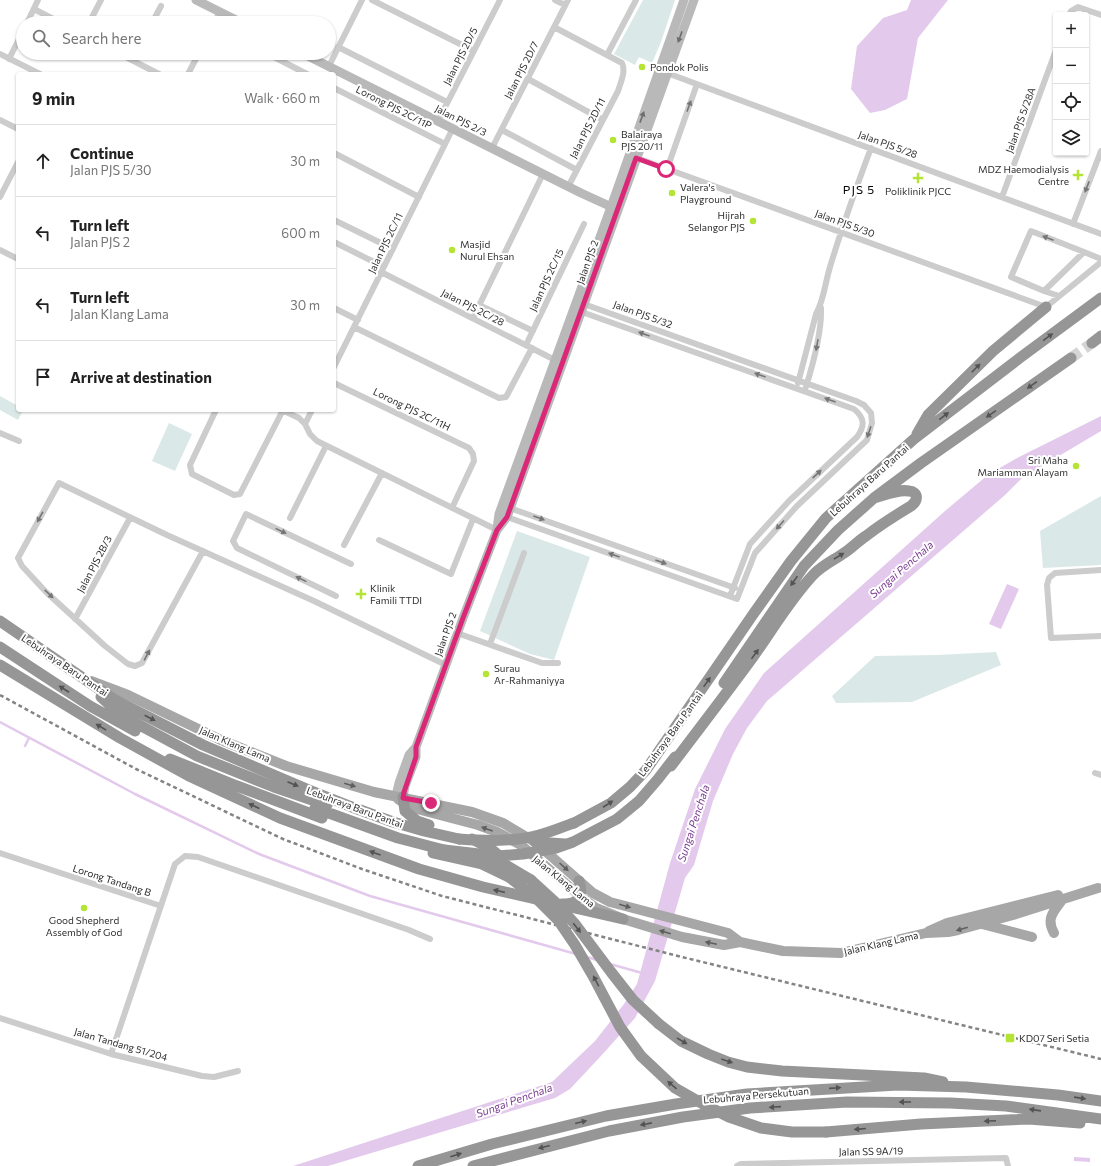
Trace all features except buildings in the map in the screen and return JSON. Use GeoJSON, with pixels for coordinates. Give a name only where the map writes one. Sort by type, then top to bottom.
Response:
{"type":"FeatureCollection","features":[{"type":"Feature","properties":{"kind":"highway","name":"Lebuhraya Baru Pantai"},"geometry":{"type":"LineString","coordinates":[[0,621],[115,700],[203,745],[309,790],[352,807],[408,826],[459,839],[496,841],[516,840],[540,835],[574,823],[611,803],[630,787],[646,770],[754,612],[791,561],[826,518],[914,439],[1101,298]]}},
{"type":"Feature","properties":{"kind":"highway"},"geometry":{"type":"LineString","coordinates":[[914,439],[928,416],[993,351],[1046,307]]}},
{"type":"Feature","properties":{"kind":"highway"},"geometry":{"type":"LineString","coordinates":[[1092,343],[1101,336]]}},
{"type":"Feature","properties":{"kind":"highway","name":"Lebuhraya Baru Pantai"},"geometry":{"type":"LineString","coordinates":[[0,647],[90,706],[163,746],[229,776],[352,822],[398,838],[444,850],[497,856],[523,854],[556,848],[573,842],[617,819],[639,801],[675,757],[768,617],[804,566],[838,530],[874,498],[921,463],[1071,358]]}},
{"type":"Feature","properties":{"kind":"highway"},"geometry":{"type":"LineString","coordinates":[[535,842],[569,844],[585,841],[622,817],[642,801],[660,781],[800,591],[815,573],[826,564],[845,553],[865,536],[898,513],[914,504],[917,500],[913,492],[908,490],[874,498]]}},
{"type":"Feature","properties":{"kind":"highway"},"geometry":{"type":"LineString","coordinates":[[0,665],[120,738],[189,776],[280,818],[419,869],[484,888],[623,919]]}},
{"type":"Feature","properties":{"kind":"highway"},"geometry":{"type":"LineString","coordinates":[[80,677],[112,707],[132,721],[197,756],[274,787],[476,852],[504,864],[531,880]]}},
{"type":"Feature","properties":{"kind":"highway"},"geometry":{"type":"LineString","coordinates":[[120,738],[237,786],[345,826],[397,844],[482,864],[508,877],[535,897],[558,920],[593,976],[620,1027],[641,1056],[675,1088],[729,1117],[761,1128],[792,1132],[826,1132],[921,1124],[1029,1119],[1101,1125]]}},
{"type":"Feature","properties":{"kind":"highway"},"geometry":{"type":"LineString","coordinates":[[401,799],[405,811],[417,821],[478,841],[491,849],[531,880],[554,901],[575,924],[633,1000],[659,1024],[681,1041],[728,1062],[747,1067],[782,1071],[924,1078],[966,1087]]}},
{"type":"Feature","properties":{"kind":"highway"},"geometry":{"type":"LineString","coordinates":[[551,903],[570,904],[575,902],[580,896],[582,888],[579,881]]}},
{"type":"Feature","properties":{"kind":"highway","name":"Lebuhraya Persekutuan"},"geometry":{"type":"LineString","coordinates":[[418,1166],[492,1144],[606,1116],[747,1094],[898,1085],[966,1087],[1058,1095],[1101,1101]]}},
{"type":"Feature","properties":{"kind":"highway","name":"Lebuhraya Persekutuan"},"geometry":{"type":"LineString","coordinates":[[473,1166],[609,1131],[683,1117],[758,1108],[847,1102],[950,1103],[1006,1106],[1101,1119]]}},
{"type":"Feature","properties":{"kind":"main road"},"geometry":{"type":"LineString","coordinates":[[196,0],[228,16]]}},
{"type":"Feature","properties":{"kind":"main road"},"geometry":{"type":"LineString","coordinates":[[614,208],[684,0]]}},
{"type":"Feature","properties":{"kind":"main road","name":"Jalan PJS 2"},"geometry":{"type":"LineString","coordinates":[[401,799],[416,757],[416,747],[446,665],[504,511],[614,208],[636,158],[694,0]]}},
{"type":"Feature","properties":{"kind":"main road","name":"Jalan PJS 2/3"},"geometry":{"type":"LineString","coordinates":[[317,60],[568,187],[614,208]]}},
{"type":"Feature","properties":{"kind":"main road","name":"Jalan PJS 2"},"geometry":{"type":"LineString","coordinates":[[504,511],[555,360],[579,306]]}},
{"type":"Feature","properties":{"kind":"main road","name":"Jalan Klang Lama"},"geometry":{"type":"LineString","coordinates":[[80,677],[128,695],[221,740],[286,766],[374,792],[401,799],[472,812],[503,823],[535,842],[593,893],[610,902],[728,933],[740,942]]}},
{"type":"Feature","properties":{"kind":"main road","name":"Jalan Klang Lama"},"geometry":{"type":"LineString","coordinates":[[401,799],[416,809],[478,825],[498,832],[521,845],[596,908],[623,919],[682,937],[724,945],[740,942],[783,951],[841,953],[926,933],[948,932],[1013,915],[1099,887]]}},
{"type":"Feature","properties":{"kind":"main road","name":"Jalan Klang Lama"},"geometry":{"type":"LineString","coordinates":[[926,933],[947,923],[1061,894],[1099,887]]}},
{"type":"Feature","properties":{"kind":"main road"},"geometry":{"type":"LineString","coordinates":[[1054,934],[1051,928],[1050,920],[1052,913],[1062,900]]}},
{"type":"Feature","properties":{"kind":"main road"},"geometry":{"type":"LineString","coordinates":[[980,923],[1032,937]]}},
{"type":"Feature","properties":{"kind":"street"},"geometry":{"type":"LineString","coordinates":[[30,16],[38,0]]}},
{"type":"Feature","properties":{"kind":"street"},"geometry":{"type":"LineString","coordinates":[[93,16],[101,0]]}},
{"type":"Feature","properties":{"kind":"street"},"geometry":{"type":"LineString","coordinates":[[336,51],[362,0]]}},
{"type":"Feature","properties":{"kind":"street"},"geometry":{"type":"LineString","coordinates":[[372,0],[474,51]]}},
{"type":"Feature","properties":{"kind":"street","name":"Jalan PJS 2D/5"},"geometry":{"type":"LineString","coordinates":[[438,121],[500,0]]}},
{"type":"Feature","properties":{"kind":"street"},"geometry":{"type":"LineString","coordinates":[[555,0],[567,3]]}},
{"type":"Feature","properties":{"kind":"street"},"geometry":{"type":"LineString","coordinates":[[554,27],[607,55],[636,0]]}},
{"type":"Feature","properties":{"kind":"street","name":"Jalan PJS 2D/7"},"geometry":{"type":"LineString","coordinates":[[492,148],[567,3]]}},
{"type":"Feature","properties":{"kind":"street"},"geometry":{"type":"LineString","coordinates":[[156,16],[161,6]]}},
{"type":"Feature","properties":{"kind":"street"},"geometry":{"type":"LineString","coordinates":[[1070,12],[1078,7],[1101,15]]}},
{"type":"Feature","properties":{"kind":"street"},"geometry":{"type":"LineString","coordinates":[[34,9],[48,16]]}},
{"type":"Feature","properties":{"kind":"street"},"geometry":{"type":"LineString","coordinates":[[218,16],[220,12]]}},
{"type":"Feature","properties":{"kind":"street"},"geometry":{"type":"LineString","coordinates":[[9,59],[16,45]]}},
{"type":"Feature","properties":{"kind":"street"},"geometry":{"type":"LineString","coordinates":[[338,47],[447,102]]}},
{"type":"Feature","properties":{"kind":"street"},"geometry":{"type":"LineString","coordinates":[[0,54],[36,72]]}},
{"type":"Feature","properties":{"kind":"street","name":"Jalan PJS 2D/11"},"geometry":{"type":"LineString","coordinates":[[568,187],[618,91],[622,78],[624,67],[622,62],[607,55]]}},
{"type":"Feature","properties":{"kind":"street","name":"Jalan PJS 5/28A"},"geometry":{"type":"LineString","coordinates":[[1002,197],[1053,58]]}},
{"type":"Feature","properties":{"kind":"street"},"geometry":{"type":"LineString","coordinates":[[132,60],[155,72]]}},
{"type":"Feature","properties":{"kind":"street"},"geometry":{"type":"LineString","coordinates":[[189,72],[195,60]]}},
{"type":"Feature","properties":{"kind":"street"},"geometry":{"type":"LineString","coordinates":[[280,60],[303,72]]}},
{"type":"Feature","properties":{"kind":"street"},"geometry":{"type":"LineString","coordinates":[[329,66],[332,60]]}},
{"type":"Feature","properties":{"kind":"street","name":"Jalan PJS 5/28"},"geometry":{"type":"LineString","coordinates":[[667,73],[1101,234]]}},
{"type":"Feature","properties":{"kind":"street"},"geometry":{"type":"LineString","coordinates":[[528,79],[603,120]]}},
{"type":"Feature","properties":{"kind":"street"},"geometry":{"type":"LineString","coordinates":[[666,169],[697,84]]}},
{"type":"Feature","properties":{"kind":"street","name":"Lorong PJS 2C/11P"},"geometry":{"type":"LineString","coordinates":[[336,89],[445,144]]}},
{"type":"Feature","properties":{"kind":"street"},"geometry":{"type":"LineString","coordinates":[[0,120],[16,128]]}},
{"type":"Feature","properties":{"kind":"street","name":"Jalan PJS 2C/11"},"geometry":{"type":"LineString","coordinates":[[336,363],[453,128]]}},
{"type":"Feature","properties":{"kind":"street"},"geometry":{"type":"LineString","coordinates":[[502,130],[577,170]]}},
{"type":"Feature","properties":{"kind":"street"},"geometry":{"type":"LineString","coordinates":[[796,388],[828,273],[871,148]]}},
{"type":"Feature","properties":{"kind":"street"},"geometry":{"type":"LineString","coordinates":[[1073,224],[1101,151]]}},
{"type":"Feature","properties":{"kind":"street"},"geometry":{"type":"LineString","coordinates":[[336,154],[419,197]]}},
{"type":"Feature","properties":{"kind":"street","name":"Jalan PJS 5/30"},"geometry":{"type":"LineString","coordinates":[[636,158],[1046,307]]}},
{"type":"Feature","properties":{"kind":"street"},"geometry":{"type":"LineString","coordinates":[[0,197],[16,166]]}},
{"type":"Feature","properties":{"kind":"street"},"geometry":{"type":"LineString","coordinates":[[472,318],[543,174]]}},
{"type":"Feature","properties":{"kind":"street"},"geometry":{"type":"LineString","coordinates":[[0,182],[6,185]]}},
{"type":"Feature","properties":{"kind":"street"},"geometry":{"type":"LineString","coordinates":[[336,221],[393,249]]}},
{"type":"Feature","properties":{"kind":"street","name":"Jalan PJS 2C/15"},"geometry":{"type":"LineString","coordinates":[[354,327],[499,398],[506,397],[529,347],[533,331],[584,224]]}},
{"type":"Feature","properties":{"kind":"street"},"geometry":{"type":"LineString","coordinates":[[1046,307],[1059,296],[1101,260],[1031,231],[1011,277],[1059,296]]}},
{"type":"Feature","properties":{"kind":"street","name":"Jalan PJS 2C/28"},"geometry":{"type":"LineString","coordinates":[[336,243],[472,318],[555,360]]}},
{"type":"Feature","properties":{"kind":"street"},"geometry":{"type":"LineString","coordinates":[[0,250],[16,258]]}},
{"type":"Feature","properties":{"kind":"street"},"geometry":{"type":"LineString","coordinates":[[1044,291],[1084,252]]}},
{"type":"Feature","properties":{"kind":"street"},"geometry":{"type":"LineString","coordinates":[[479,305],[533,331]]}},
{"type":"Feature","properties":{"kind":"street","name":"Jalan PJS 5/32"},"geometry":{"type":"LineString","coordinates":[[579,306],[696,344],[798,380],[864,405],[871,413],[872,423],[867,440],[797,506],[755,553],[741,590]]}},
{"type":"Feature","properties":{"kind":"street","name":"Jalan PJS 5/32"},"geometry":{"type":"LineString","coordinates":[[579,306],[693,352],[854,409],[861,414],[862,430],[857,437],[789,501],[750,544],[733,587]]}},
{"type":"Feature","properties":{"kind":"street"},"geometry":{"type":"LineString","coordinates":[[805,392],[816,348],[821,316],[820,306]]}},
{"type":"Feature","properties":{"kind":"street"},"geometry":{"type":"LineString","coordinates":[[336,309],[358,320]]}},
{"type":"Feature","properties":{"kind":"street","name":"Lorong PJS 2C/11H"},"geometry":{"type":"LineString","coordinates":[[336,384],[410,418],[469,448],[473,454],[474,461],[452,508]]}},
{"type":"Feature","properties":{"kind":"street"},"geometry":{"type":"LineString","coordinates":[[215,412],[190,465],[192,474],[234,496],[240,494],[281,412]]}},
{"type":"Feature","properties":{"kind":"street"},"geometry":{"type":"LineString","coordinates":[[286,412],[299,418],[317,441],[497,530]]}},
{"type":"Feature","properties":{"kind":"street"},"geometry":{"type":"LineString","coordinates":[[305,424],[311,412]]}},
{"type":"Feature","properties":{"kind":"street"},"geometry":{"type":"LineString","coordinates":[[0,433],[19,441]]}},
{"type":"Feature","properties":{"kind":"street"},"geometry":{"type":"LineString","coordinates":[[290,518],[326,446]]}},
{"type":"Feature","properties":{"kind":"street"},"geometry":{"type":"LineString","coordinates":[[344,545],[382,473]]}},
{"type":"Feature","properties":{"kind":"street"},"geometry":{"type":"LineString","coordinates":[[203,551],[142,663],[134,666],[128,664],[105,646],[75,619],[46,592],[22,566],[18,558],[59,483],[130,518],[314,601],[446,665]]}},
{"type":"Feature","properties":{"kind":"street"},"geometry":{"type":"LineString","coordinates":[[504,511],[733,587],[741,590],[737,599],[504,511]]}},
{"type":"Feature","properties":{"kind":"street"},"geometry":{"type":"LineString","coordinates":[[336,596],[237,548],[233,542],[239,528],[246,514],[351,564]]}},
{"type":"Feature","properties":{"kind":"street","name":"Jalan PJS 2B/3"},"geometry":{"type":"LineString","coordinates":[[75,619],[130,518]]}},
{"type":"Feature","properties":{"kind":"street"},"geometry":{"type":"LineString","coordinates":[[379,540],[450,574],[473,519]]}},
{"type":"Feature","properties":{"kind":"street"},"geometry":{"type":"LineString","coordinates":[[490,644],[524,553]]}},
{"type":"Feature","properties":{"kind":"street"},"geometry":{"type":"LineString","coordinates":[[1101,570],[1055,573],[1049,578],[1047,585],[1051,638],[1101,636]]}},
{"type":"Feature","properties":{"kind":"street"},"geometry":{"type":"LineString","coordinates":[[730,596],[733,587]]}},
{"type":"Feature","properties":{"kind":"street"},"geometry":{"type":"LineString","coordinates":[[458,633],[542,663],[558,663]]}},
{"type":"Feature","properties":{"kind":"street","name":"Lorong Tandang B"},"geometry":{"type":"LineString","coordinates":[[0,853],[161,906],[111,1054]]}},
{"type":"Feature","properties":{"kind":"street"},"geometry":{"type":"LineString","coordinates":[[161,906],[175,864],[185,856],[198,857],[409,930],[430,939]]}},
{"type":"Feature","properties":{"kind":"street","name":"Jalan Tandang 51/204"},"geometry":{"type":"LineString","coordinates":[[0,1018],[111,1054],[202,1076],[214,1077],[238,1071]]}},
{"type":"Feature","properties":{"kind":"street","name":"Jalan SS 9A/19"},"geometry":{"type":"LineString","coordinates":[[737,1166],[741,1164],[890,1164],[1006,1158],[1008,1166]]}},
{"type":"Feature","properties":{"kind":"shaded area"},"geometry":{"type":"Polygon","coordinates":[[[643,0],[675,0],[661,42],[652,63],[639,57],[635,65],[614,54],[643,0]]]}},
{"type":"Feature","properties":{"kind":"shaded area"},"geometry":{"type":"Polygon","coordinates":[[[0,396],[16,405],[16,412],[22,412],[18,420],[0,410],[0,396]]]}},
{"type":"Feature","properties":{"kind":"shaded area"},"geometry":{"type":"Polygon","coordinates":[[[169,423],[192,434],[175,471],[152,461],[169,423]]]}},
{"type":"Feature","properties":{"kind":"shaded area"},"geometry":{"type":"Polygon","coordinates":[[[1101,496],[1101,565],[1043,568],[1040,531],[1101,496]]]}},
{"type":"Feature","properties":{"kind":"shaded area"},"geometry":{"type":"Polygon","coordinates":[[[517,531],[590,557],[554,660],[530,654],[480,631],[517,531]]]}},
{"type":"Feature","properties":{"kind":"shaded area"},"geometry":{"type":"Polygon","coordinates":[[[996,652],[1001,665],[912,702],[836,703],[832,696],[875,656],[996,652]]]}},
{"type":"Feature","properties":{"kind":"water"},"geometry":{"type":"Polygon","coordinates":[[[911,0],[948,0],[918,38],[907,99],[885,110],[870,113],[851,89],[857,46],[883,18],[907,10],[911,0]]]}},
{"type":"Feature","properties":{"kind":"water","name":"Sungai Penchala"},"geometry":{"type":"Polygon","coordinates":[[[1101,416],[1101,431],[1022,478],[1005,495],[767,701],[747,728],[733,754],[713,801],[694,865],[685,878],[655,981],[635,1018],[570,1089],[555,1098],[328,1166],[293,1166],[552,1082],[595,1041],[624,1004],[637,984],[670,863],[695,789],[725,729],[764,673],[945,511],[989,474],[1019,457],[1101,416]]]}},
{"type":"Feature","properties":{"kind":"water"},"geometry":{"type":"Polygon","coordinates":[[[1007,584],[1019,589],[1001,629],[989,624],[1007,584]]]}},
{"type":"Feature","properties":{"kind":"water"},"geometry":{"type":"Polygon","coordinates":[[[1074,1157],[1090,1158],[1090,1162],[1074,1161],[1074,1157]]]}},
{"type":"Feature","properties":{"kind":"waterway"},"geometry":{"type":"LineString","coordinates":[[0,722],[135,794],[259,854],[370,896],[576,954]]}},
{"type":"Feature","properties":{"kind":"waterway"},"geometry":{"type":"LineString","coordinates":[[25,746],[29,738]]}},
{"type":"Feature","properties":{"kind":"waterway"},"geometry":{"type":"LineString","coordinates":[[587,957],[597,960]]}},
{"type":"Feature","properties":{"kind":"waterway"},"geometry":{"type":"LineString","coordinates":[[610,964],[642,973]]}},
{"type":"Feature","properties":{"kind":"tunnel"},"geometry":{"type":"LineString","coordinates":[[1071,358],[1092,343]]}},
{"type":"Feature","properties":{"kind":"railway"},"geometry":{"type":"LineString","coordinates":[[0,695],[136,769],[283,839],[362,869],[442,896],[682,957],[1101,1059]]}},
{"type":"Feature","properties":{"kind":"place","name":"Pondok Polis"},"geometry":{"type":"Point","coordinates":[642,67]}},
{"type":"Feature","properties":{"kind":"place","name":"Balairaya PJS 20/11"},"geometry":{"type":"Point","coordinates":[613,140]}},
{"type":"Feature","properties":{"kind":"place","name":"MDZ Haemodialysis Centre"},"geometry":{"type":"Point","coordinates":[1078,175]}},
{"type":"Feature","properties":{"kind":"place","name":"Poliklinik PJCC"},"geometry":{"type":"Point","coordinates":[918,178]}},
{"type":"Feature","properties":{"kind":"place","name":"Valera's Playground"},"geometry":{"type":"Point","coordinates":[672,193]}},
{"type":"Feature","properties":{"kind":"place","name":"Hijrah Selangor PJS"},"geometry":{"type":"Point","coordinates":[753,221]}},
{"type":"Feature","properties":{"kind":"place","name":"Masjid Nurul Ehsan"},"geometry":{"type":"Point","coordinates":[452,250]}},
{"type":"Feature","properties":{"kind":"place","name":"Sri Maha Mariamman Alayam"},"geometry":{"type":"Point","coordinates":[1076,466]}},
{"type":"Feature","properties":{"kind":"place","name":"Klinik Famili TTDI"},"geometry":{"type":"Point","coordinates":[361,594]}},
{"type":"Feature","properties":{"kind":"place","name":"Surau Ar-Rahmaniyya"},"geometry":{"type":"Point","coordinates":[486,674]}},
{"type":"Feature","properties":{"kind":"place","name":"Good Shepherd Assembly of God"},"geometry":{"type":"Point","coordinates":[84,908]}},
{"type":"Feature","properties":{"kind":"place","name":"KD07 Seri Setia"},"geometry":{"type":"Point","coordinates":[1010,1038]}},
{"type":"Feature","properties":{"kind":"district","name":"PJS 5"},"geometry":{"type":"Point","coordinates":[859,189]}},
{"type":"Feature","properties":{"kind":"route"},"geometry":{"type":"LineString","coordinates":[[431,803],[403,798],[405,786],[416,757],[416,747],[463,618],[497,530],[507,517],[636,158],[666,169]]}}]}
